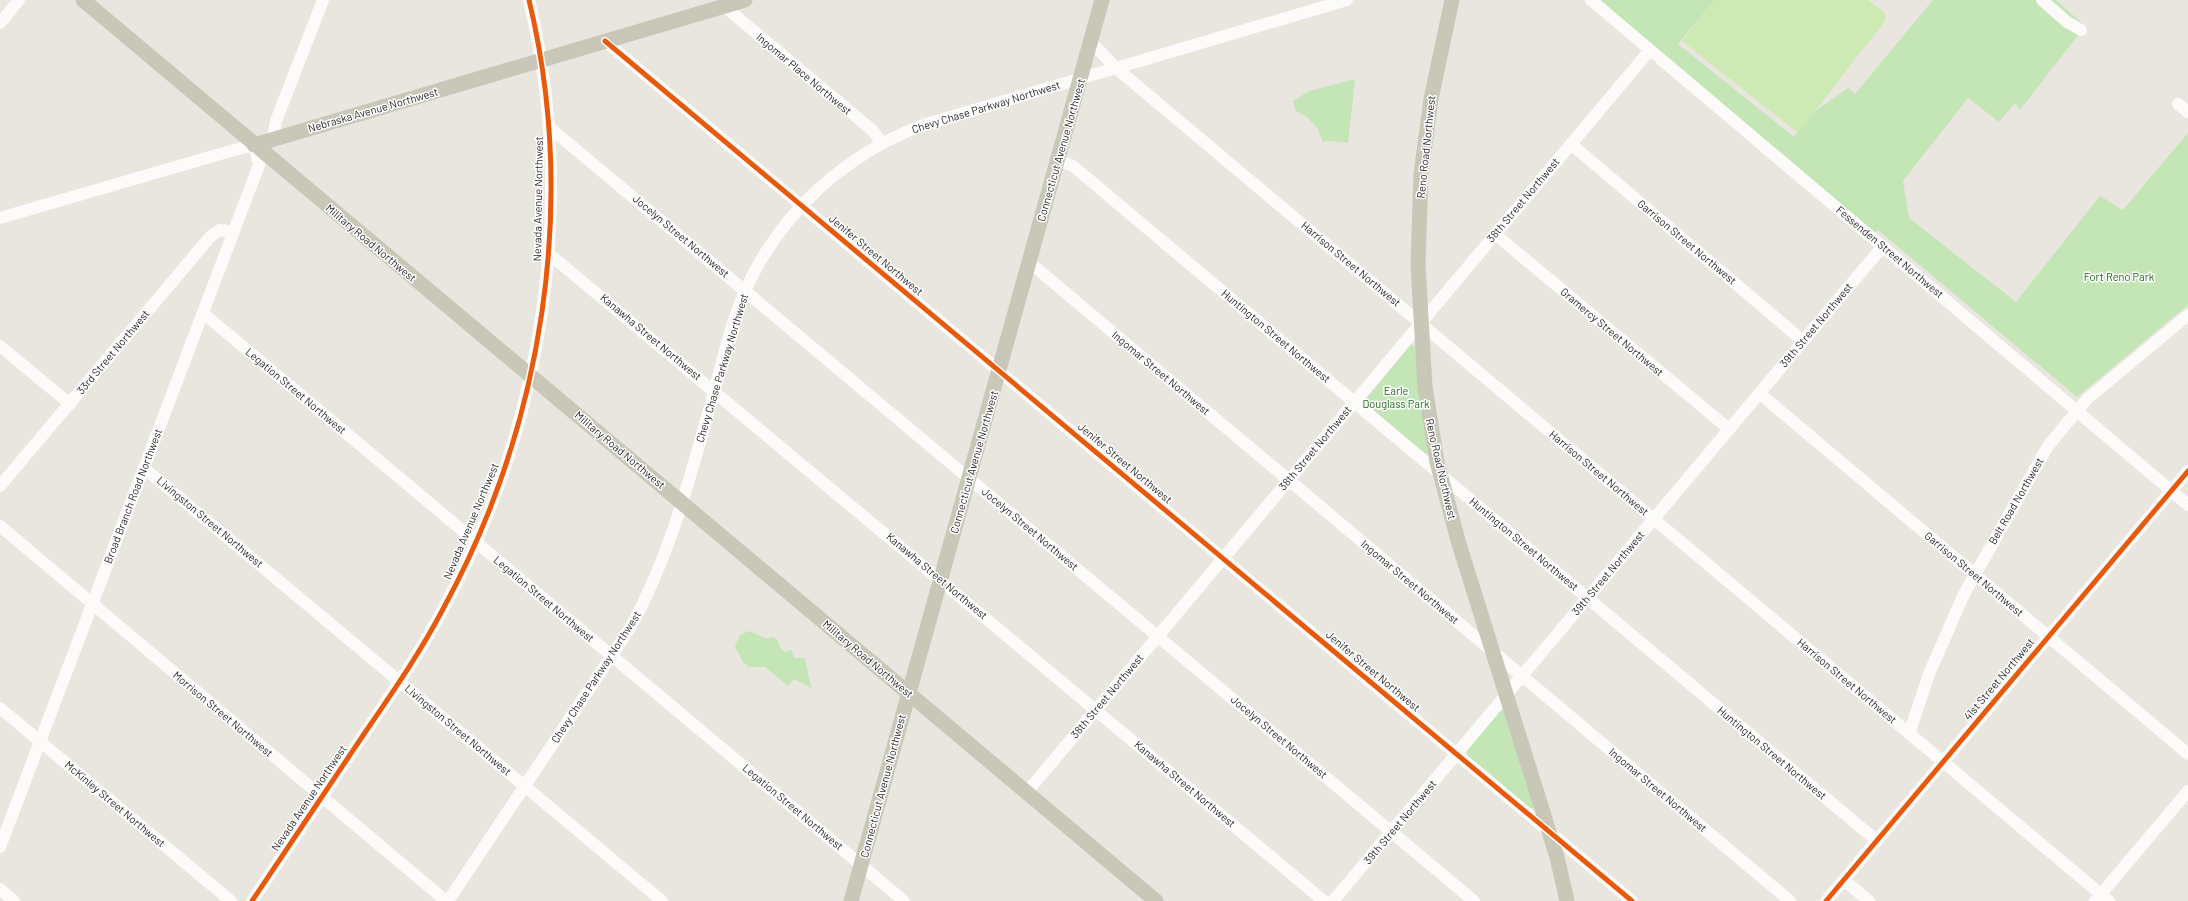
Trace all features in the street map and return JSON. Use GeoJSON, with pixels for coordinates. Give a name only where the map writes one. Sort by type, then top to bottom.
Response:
{"type":"FeatureCollection","features":[{"type":"Feature","properties":{"kind":"main road","name":"Military Road Northwest"},"geometry":{"type":"LineString","coordinates":[[83,0],[1156,901]]}},
{"type":"Feature","properties":{"kind":"main road","name":"Nebraska Avenue Northwest"},"geometry":{"type":"LineString","coordinates":[[254,145],[746,0]]}},
{"type":"Feature","properties":{"kind":"main road","name":"Connecticut Avenue Northwest"},"geometry":{"type":"LineString","coordinates":[[851,901],[1102,0]]}},
{"type":"Feature","properties":{"kind":"main road","name":"Reno Road Northwest"},"geometry":{"type":"LineString","coordinates":[[1452,0],[1434,82],[1424,152],[1418,247],[1420,323],[1428,411],[1441,476],[1459,544],[1549,832],[1566,901]]}},
{"type":"Feature","properties":{"kind":"street"},"geometry":{"type":"LineString","coordinates":[[0,23],[19,0]]}},
{"type":"Feature","properties":{"kind":"street"},"geometry":{"type":"LineString","coordinates":[[273,139],[276,121],[323,0]]}},
{"type":"Feature","properties":{"kind":"street","name":"Nevada Avenue Northwest"},"geometry":{"type":"LineString","coordinates":[[252,901],[400,681],[441,614],[476,542],[507,461],[530,375],[540,322],[548,253],[550,184],[549,127],[542,60],[530,0]]}},
{"type":"Feature","properties":{"kind":"street","name":"Chevy Chase Parkway Northwest"},"geometry":{"type":"LineString","coordinates":[[447,901],[612,656],[630,628],[654,581],[673,535],[732,328],[746,290],[768,249],[801,205],[840,170],[882,143],[933,122],[1348,0]]}},
{"type":"Feature","properties":{"kind":"street","name":"Fessenden Street Northwest"},"geometry":{"type":"LineString","coordinates":[[1591,0],[2188,504]]}},
{"type":"Feature","properties":{"kind":"street"},"geometry":{"type":"LineString","coordinates":[[2042,0],[2067,22],[2081,30]]}},
{"type":"Feature","properties":{"kind":"street","name":"Ingomar Place Northwest"},"geometry":{"type":"LineString","coordinates":[[724,6],[872,130],[882,143]]}},
{"type":"Feature","properties":{"kind":"street","name":"Jenifer Street Northwest"},"geometry":{"type":"LineString","coordinates":[[605,41],[1632,901]]}},
{"type":"Feature","properties":{"kind":"street","name":"Harrison Street Northwest"},"geometry":{"type":"LineString","coordinates":[[1091,42],[1116,68],[1943,762],[2102,899]]}},
{"type":"Feature","properties":{"kind":"street","name":"38th Street Northwest"},"geometry":{"type":"LineString","coordinates":[[1027,792],[1650,50]]}},
{"type":"Feature","properties":{"kind":"street"},"geometry":{"type":"LineString","coordinates":[[2178,104],[2188,112]]}},
{"type":"Feature","properties":{"kind":"street","name":"Jocelyn Street Northwest"},"geometry":{"type":"LineString","coordinates":[[549,127],[746,290],[1474,901]]}},
{"type":"Feature","properties":{"kind":"street","name":"Garrison Street Northwest"},"geometry":{"type":"LineString","coordinates":[[1571,144],[1804,341]]}},
{"type":"Feature","properties":{"kind":"street","name":"Nebraska Avenue Northwest"},"geometry":{"type":"LineString","coordinates":[[0,218],[254,145]]}},
{"type":"Feature","properties":{"kind":"street","name":"Broad Branch Road Northwest"},"geometry":{"type":"LineString","coordinates":[[0,847],[259,165],[254,145]]}},
{"type":"Feature","properties":{"kind":"street","name":"Huntington Street Northwest"},"geometry":{"type":"LineString","coordinates":[[1058,160],[1073,166],[1441,476],[1588,597],[1876,841]]}},
{"type":"Feature","properties":{"kind":"street","name":"33rd Street Northwest"},"geometry":{"type":"LineString","coordinates":[[0,486],[210,237],[220,230],[233,232]]}},
{"type":"Feature","properties":{"kind":"street","name":"Gramercy Street Northwest"},"geometry":{"type":"LineString","coordinates":[[1495,234],[1729,429]]}},
{"type":"Feature","properties":{"kind":"street","name":"39th Street Northwest"},"geometry":{"type":"LineString","coordinates":[[1333,901],[1883,246]]}},
{"type":"Feature","properties":{"kind":"street","name":"Kanawha Street Northwest"},"geometry":{"type":"LineString","coordinates":[[548,253],[714,390],[1324,901]]}},
{"type":"Feature","properties":{"kind":"street","name":"Ingomar Street Northwest"},"geometry":{"type":"LineString","coordinates":[[1029,262],[1790,901]]}},
{"type":"Feature","properties":{"kind":"street","name":"Legation Street Northwest"},"geometry":{"type":"LineString","coordinates":[[203,313],[904,901]]}},
{"type":"Feature","properties":{"kind":"street","name":"Belt Road Northwest"},"geometry":{"type":"LineString","coordinates":[[1909,734],[1930,674],[1974,574],[2048,446],[2087,399],[2188,315]]}},
{"type":"Feature","properties":{"kind":"street"},"geometry":{"type":"LineString","coordinates":[[0,346],[70,404]]}},
{"type":"Feature","properties":{"kind":"street","name":"Garrison Street Northwest"},"geometry":{"type":"LineString","coordinates":[[1759,393],[2188,754]]}},
{"type":"Feature","properties":{"kind":"street","name":"Livingston Street Northwest"},"geometry":{"type":"LineString","coordinates":[[144,468],[662,901]]}},
{"type":"Feature","properties":{"kind":"street","name":"41st Street Northwest"},"geometry":{"type":"LineString","coordinates":[[1826,901],[2188,471]]}},
{"type":"Feature","properties":{"kind":"street","name":"Morrison Street Northwest"},"geometry":{"type":"LineString","coordinates":[[0,526],[92,605],[447,901]]}},
{"type":"Feature","properties":{"kind":"street","name":"McKinley Street Northwest"},"geometry":{"type":"LineString","coordinates":[[0,708],[231,901]]}},
{"type":"Feature","properties":{"kind":"street"},"geometry":{"type":"LineString","coordinates":[[2102,899],[2188,791]]}},
{"type":"Feature","properties":{"kind":"street"},"geometry":{"type":"LineString","coordinates":[[1844,880],[1869,901]]}},
{"type":"Feature","properties":{"kind":"street"},"geometry":{"type":"LineString","coordinates":[[0,889],[14,901]]}},
{"type":"Feature","properties":{"kind":"green space","name":"Fort Reno Park"},"geometry":{"type":"Polygon","coordinates":[[[1598,0],[1715,0],[1678,44],[1794,137],[1815,111],[1848,88],[1855,94],[1933,0],[2056,0],[2085,26],[2020,110],[2015,103],[1999,122],[1968,98],[1903,181],[1909,218],[2016,302],[2100,196],[2123,210],[2188,133],[2188,305],[2077,397],[1878,230],[1875,233],[1598,0]]]}},
{"type":"Feature","properties":{"kind":"green space"},"geometry":{"type":"Polygon","coordinates":[[[1715,0],[1868,0],[1885,13],[1885,21],[1798,133],[1682,41],[1715,0]]]}},
{"type":"Feature","properties":{"kind":"green space"},"geometry":{"type":"Polygon","coordinates":[[[1355,79],[1348,143],[1329,141],[1323,142],[1318,129],[1307,117],[1296,111],[1293,101],[1309,91],[1355,79]]]}},
{"type":"Feature","properties":{"kind":"green space","name":"Earle Douglass Park"},"geometry":{"type":"Polygon","coordinates":[[[1411,344],[1415,347],[1429,452],[1426,454],[1364,402],[1411,344]]]}},
{"type":"Feature","properties":{"kind":"green space"},"geometry":{"type":"Polygon","coordinates":[[[749,631],[765,638],[774,637],[779,643],[780,648],[785,652],[791,650],[795,658],[805,658],[811,688],[794,679],[788,686],[765,667],[749,667],[743,662],[735,647],[740,635],[749,631]]]}},
{"type":"Feature","properties":{"kind":"green space"},"geometry":{"type":"Polygon","coordinates":[[[1504,710],[1535,806],[1531,809],[1466,755],[1467,749],[1500,711],[1504,710]]]}},
{"type":"Feature","properties":{"kind":"cycle path"},"geometry":{"type":"LineString","coordinates":[[252,901],[425,641],[443,609],[477,539],[506,465],[527,390],[542,312],[550,234],[550,155],[543,77],[529,0]]}},
{"type":"Feature","properties":{"kind":"cycle path"},"geometry":{"type":"LineString","coordinates":[[605,41],[1632,901]]}},
{"type":"Feature","properties":{"kind":"cycle path"},"geometry":{"type":"LineString","coordinates":[[1826,901],[2188,471]]}}]}
